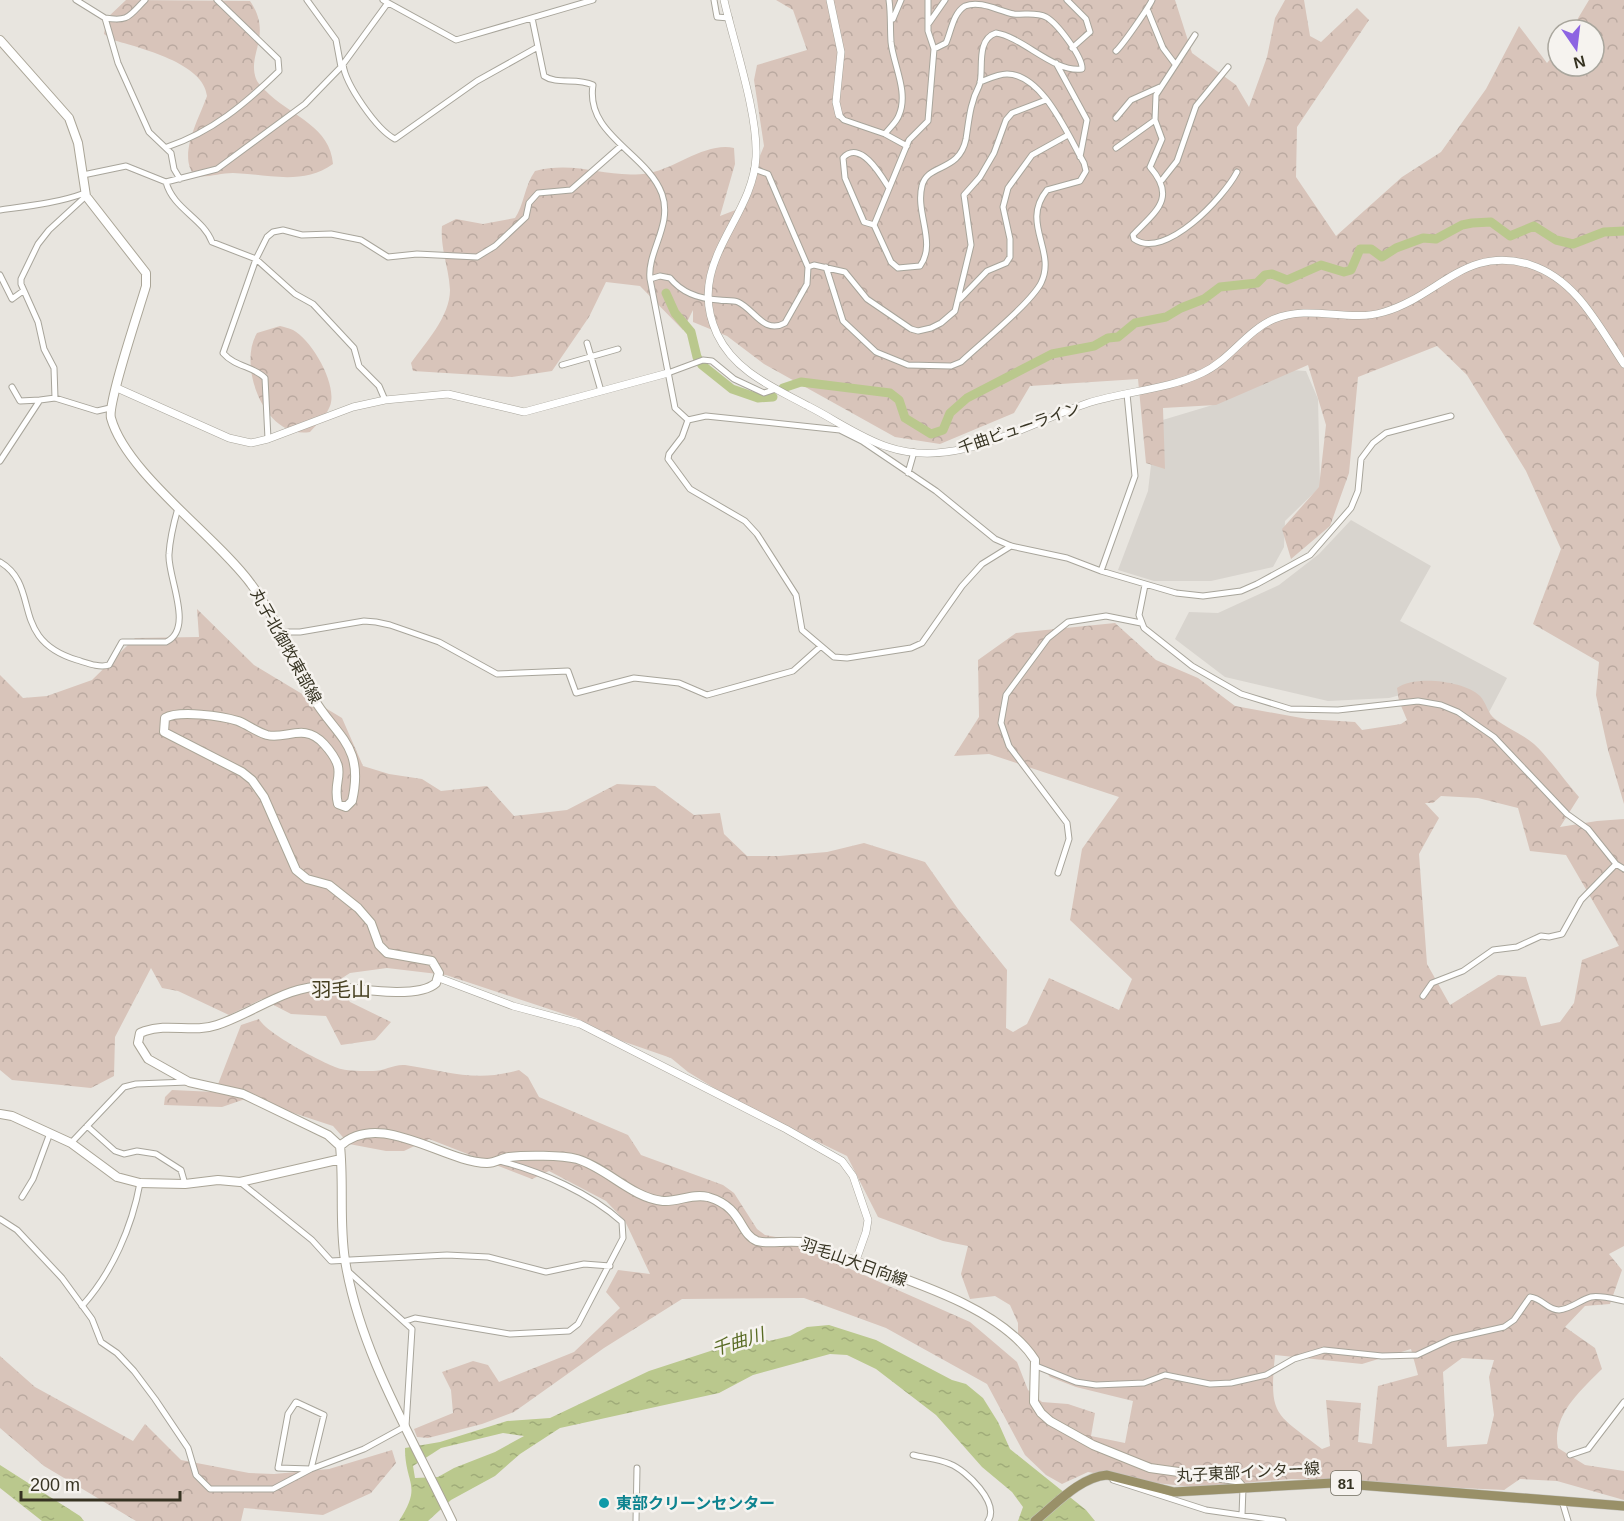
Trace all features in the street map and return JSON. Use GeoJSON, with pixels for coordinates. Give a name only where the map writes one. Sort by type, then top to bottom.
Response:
{"type":"FeatureCollection","features":[{"type":"Feature","properties":{"kind":"main road"},"geometry":{"type":"LineString","coordinates":[[0,40],[69,118],[78,143],[86,194],[143,268],[147,278],[110,408]]}},
{"type":"Feature","properties":{"kind":"main road","name":"丸子北御牧東部線"},"geometry":{"type":"LineString","coordinates":[[110,408],[111,418],[125,445],[178,508],[251,583],[313,698],[350,748],[355,780],[352,801],[349,806],[342,807],[338,804],[341,774],[339,766],[325,745],[315,737],[293,732],[271,736],[229,718],[180,714],[165,718],[162,726],[164,732],[246,775],[264,797],[296,870],[307,879],[329,885],[358,908],[371,923],[378,945],[387,953],[432,961],[438,969],[439,978]]}},
{"type":"Feature","properties":{"kind":"main road"},"geometry":{"type":"LineString","coordinates":[[439,978],[433,986],[426,989],[310,987],[297,990],[217,1025],[198,1029],[150,1029],[140,1033],[138,1042],[148,1059],[189,1082],[243,1094],[320,1131],[340,1146],[341,1233],[346,1266],[369,1347],[452,1521]]}},
{"type":"Feature","properties":{"kind":"main road"},"geometry":{"type":"LineString","coordinates":[[0,1114],[12,1116],[71,1143],[117,1178],[140,1183],[185,1184],[218,1180],[240,1182],[341,1158]]}},
{"type":"Feature","properties":{"kind":"main road","name":"羽毛山大日向線"},"geometry":{"type":"LineString","coordinates":[[340,1146],[350,1137],[375,1133],[412,1140],[487,1163],[519,1157],[576,1159],[603,1170],[650,1197],[663,1201],[695,1195],[725,1203],[736,1212],[749,1236],[757,1240],[795,1240],[971,1307],[1004,1327],[1031,1354],[1036,1366]]}},
{"type":"Feature","properties":{"kind":"main road"},"geometry":{"type":"LineString","coordinates":[[1036,1366],[1034,1402],[1050,1421],[1093,1445],[1150,1468],[1236,1480],[1243,1488]]}},
{"type":"Feature","properties":{"kind":"main road"},"geometry":{"type":"LineString","coordinates":[[1035,1521],[1074,1490],[1092,1479],[1107,1475]]}},
{"type":"Feature","properties":{"kind":"main road","name":"丸子東部インター線"},"geometry":{"type":"LineString","coordinates":[[1107,1475],[1174,1492],[1333,1483],[1624,1506]]}},
{"type":"Feature","properties":{"kind":"street"},"geometry":{"type":"LineString","coordinates":[[76,0],[105,18],[121,21],[128,18],[146,0]]}},
{"type":"Feature","properties":{"kind":"street"},"geometry":{"type":"LineString","coordinates":[[167,147],[196,137],[244,105],[279,71],[278,59],[217,0]]}},
{"type":"Feature","properties":{"kind":"street"},"geometry":{"type":"LineString","coordinates":[[307,0],[336,40],[348,82],[368,112],[394,139],[467,88],[536,48]]}},
{"type":"Feature","properties":{"kind":"street"},"geometry":{"type":"LineString","coordinates":[[83,175],[126,166],[166,182],[217,169],[305,104],[342,65],[385,2],[456,40],[593,0]]}},
{"type":"Feature","properties":{"kind":"street"},"geometry":{"type":"LineString","coordinates":[[714,0],[717,16],[729,18]]}},
{"type":"Feature","properties":{"kind":"street","name":"千曲ビューライン"},"geometry":{"type":"LineString","coordinates":[[724,0],[751,112],[756,156],[754,169],[716,256],[708,299],[712,323],[728,354],[743,369],[880,444],[930,454],[968,448],[1051,415],[1126,394],[1169,385],[1206,371],[1272,320],[1301,312],[1353,315],[1384,312],[1461,269],[1486,260],[1531,265],[1568,284],[1624,364]]}},
{"type":"Feature","properties":{"kind":"street"},"geometry":{"type":"LineString","coordinates":[[831,0],[841,52],[836,102],[839,115],[844,120],[885,134],[908,146]]}},
{"type":"Feature","properties":{"kind":"street"},"geometry":{"type":"LineString","coordinates":[[885,134],[899,115],[901,104],[898,72],[891,42],[892,20],[889,0]]}},
{"type":"Feature","properties":{"kind":"street"},"geometry":{"type":"LineString","coordinates":[[892,20],[901,0]]}},
{"type":"Feature","properties":{"kind":"street"},"geometry":{"type":"LineString","coordinates":[[928,0],[929,23],[934,49],[928,121],[909,140],[874,225],[891,262],[898,268],[920,266],[928,249],[921,215],[923,181],[928,175],[954,162],[962,154],[972,99],[980,82],[982,51],[989,37],[996,33],[1006,36],[1076,70],[1082,69],[1083,65],[1056,24],[1043,16],[1014,14],[978,3],[966,6],[959,11],[946,43],[934,49]]}},
{"type":"Feature","properties":{"kind":"street"},"geometry":{"type":"LineString","coordinates":[[929,23],[945,0]]}},
{"type":"Feature","properties":{"kind":"street"},"geometry":{"type":"LineString","coordinates":[[1067,0],[1086,19],[1090,32],[1072,48]]}},
{"type":"Feature","properties":{"kind":"street"},"geometry":{"type":"LineString","coordinates":[[1116,51],[1133,26],[1148,11],[1152,0]]}},
{"type":"Feature","properties":{"kind":"street"},"geometry":{"type":"LineString","coordinates":[[1148,11],[1163,48],[1175,64]]}},
{"type":"Feature","properties":{"kind":"street"},"geometry":{"type":"LineString","coordinates":[[105,18],[118,63],[149,132],[167,147],[180,179]]}},
{"type":"Feature","properties":{"kind":"street"},"geometry":{"type":"LineString","coordinates":[[532,18],[542,72],[547,78],[578,80],[593,85],[593,101],[600,123],[655,183],[664,203],[658,246],[649,270],[675,408],[688,420]]}},
{"type":"Feature","properties":{"kind":"street"},"geometry":{"type":"LineString","coordinates":[[1162,180],[1150,167],[1162,139],[1155,120],[1155,100],[1175,64],[1195,35]]}},
{"type":"Feature","properties":{"kind":"street"},"geometry":{"type":"LineString","coordinates":[[1056,62],[1087,120],[1080,157]]}},
{"type":"Feature","properties":{"kind":"street"},"geometry":{"type":"LineString","coordinates":[[1228,67],[1196,106],[1178,161],[1162,180],[1162,200],[1157,210],[1132,235],[1138,242],[1148,244],[1169,240],[1184,230],[1230,185],[1237,172]]}},
{"type":"Feature","properties":{"kind":"street"},"geometry":{"type":"LineString","coordinates":[[826,267],[843,321],[876,352],[908,365],[951,366],[961,362],[1040,285],[1045,262],[1036,222],[1037,206],[1047,190],[1080,181],[1086,171],[1068,135],[1046,100],[1027,79],[1004,74],[980,82]]}},
{"type":"Feature","properties":{"kind":"street"},"geometry":{"type":"LineString","coordinates":[[1116,118],[1140,94],[1161,87]]}},
{"type":"Feature","properties":{"kind":"street"},"geometry":{"type":"LineString","coordinates":[[808,267],[826,267],[845,272],[867,299],[911,330],[918,331],[941,323],[955,311],[971,245],[964,195],[980,177],[994,153],[1006,120],[1012,113],[1046,100]]}},
{"type":"Feature","properties":{"kind":"street"},"geometry":{"type":"LineString","coordinates":[[1116,148],[1155,120]]}},
{"type":"Feature","properties":{"kind":"street"},"geometry":{"type":"LineString","coordinates":[[959,300],[987,271],[1006,263],[1010,256],[1010,239],[1003,207],[1008,188],[1040,148],[1068,135]]}},
{"type":"Feature","properties":{"kind":"street"},"geometry":{"type":"LineString","coordinates":[[268,439],[265,378],[259,373],[237,365],[223,353],[256,259],[267,237],[273,232],[283,230],[302,235],[331,234],[361,240],[388,257],[410,254],[483,255],[526,217],[528,203],[534,196],[544,191],[571,190],[621,146]]}},
{"type":"Feature","properties":{"kind":"street"},"geometry":{"type":"LineString","coordinates":[[874,225],[864,222],[845,178],[843,158],[847,153],[856,152],[861,155],[877,169],[889,188]]}},
{"type":"Feature","properties":{"kind":"street"},"geometry":{"type":"LineString","coordinates":[[650,279],[660,276],[670,278],[687,293],[708,299],[737,302],[762,323],[780,326],[793,312],[807,284],[808,267],[768,174],[754,169]]}},
{"type":"Feature","properties":{"kind":"street"},"geometry":{"type":"LineString","coordinates":[[166,182],[168,192],[208,230],[212,242],[256,259],[321,312],[354,348],[360,366],[379,386],[385,400]]}},
{"type":"Feature","properties":{"kind":"street"},"geometry":{"type":"LineString","coordinates":[[0,210],[58,202],[86,194]]}},
{"type":"Feature","properties":{"kind":"street"},"geometry":{"type":"LineString","coordinates":[[55,398],[54,368],[44,349],[38,322],[23,291],[21,279],[38,244],[86,194]]}},
{"type":"Feature","properties":{"kind":"street"},"geometry":{"type":"LineString","coordinates":[[0,275],[12,299],[23,291]]}},
{"type":"Feature","properties":{"kind":"street"},"geometry":{"type":"LineString","coordinates":[[587,343],[601,391]]}},
{"type":"Feature","properties":{"kind":"street"},"geometry":{"type":"LineString","coordinates":[[562,365],[618,349]]}},
{"type":"Feature","properties":{"kind":"street"},"geometry":{"type":"LineString","coordinates":[[117,388],[229,438],[251,443],[268,439],[353,407],[385,400],[448,394],[524,412],[668,373],[703,360],[712,361],[734,379],[764,393],[776,389]]}},
{"type":"Feature","properties":{"kind":"street"},"geometry":{"type":"LineString","coordinates":[[12,387],[20,400],[55,398],[97,411],[110,408]]}},
{"type":"Feature","properties":{"kind":"street"},"geometry":{"type":"LineString","coordinates":[[1101,572],[1135,476],[1126,394]]}},
{"type":"Feature","properties":{"kind":"street"},"geometry":{"type":"LineString","coordinates":[[0,461],[40,400]]}},
{"type":"Feature","properties":{"kind":"street"},"geometry":{"type":"LineString","coordinates":[[688,420],[706,416],[840,430],[862,441],[950,501],[995,539],[1011,546],[1067,558],[1101,572],[1145,585],[1190,596],[1218,596],[1249,588],[1293,567],[1325,540],[1351,508],[1358,491],[1361,459],[1372,443],[1386,433],[1451,416]]}},
{"type":"Feature","properties":{"kind":"street"},"geometry":{"type":"LineString","coordinates":[[688,420],[682,437],[669,454],[668,459],[690,489],[745,521],[757,534],[796,595],[802,630],[834,657],[847,658],[911,648],[921,643],[962,586],[982,564],[1011,546]]}},
{"type":"Feature","properties":{"kind":"street"},"geometry":{"type":"LineString","coordinates":[[908,473],[914,452]]}},
{"type":"Feature","properties":{"kind":"street"},"geometry":{"type":"LineString","coordinates":[[0,562],[8,567],[18,581],[29,621],[40,639],[76,659],[104,666],[109,665],[122,642],[166,642],[176,633],[180,617],[169,554],[178,508]]}},
{"type":"Feature","properties":{"kind":"street"},"geometry":{"type":"LineString","coordinates":[[1145,585],[1139,615],[1141,623],[1154,637],[1192,666],[1259,701],[1308,710],[1419,701],[1441,705],[1458,712],[1494,736],[1567,814],[1588,829],[1616,864],[1624,868]]}},
{"type":"Feature","properties":{"kind":"street"},"geometry":{"type":"LineString","coordinates":[[1058,873],[1065,856],[1069,831],[1054,803],[1017,758],[1005,736],[1001,713],[1006,695],[1048,638],[1068,622],[1092,616],[1106,616],[1141,623]]}},
{"type":"Feature","properties":{"kind":"street"},"geometry":{"type":"LineString","coordinates":[[279,632],[310,631],[364,621],[390,625],[439,642],[497,674],[568,671],[576,693],[634,678],[679,682],[707,695],[794,671],[820,647]]}},
{"type":"Feature","properties":{"kind":"street"},"geometry":{"type":"LineString","coordinates":[[1423,996],[1432,982],[1463,971],[1493,950],[1517,947],[1537,936],[1562,934],[1581,900],[1616,864]]}},
{"type":"Feature","properties":{"kind":"street"},"geometry":{"type":"LineString","coordinates":[[439,978],[513,1005],[580,1024],[786,1129],[842,1161],[853,1176],[868,1220],[855,1263]]}},
{"type":"Feature","properties":{"kind":"street"},"geometry":{"type":"LineString","coordinates":[[71,1143],[124,1087],[136,1084],[189,1082]]}},
{"type":"Feature","properties":{"kind":"street"},"geometry":{"type":"LineString","coordinates":[[87,1126],[115,1151],[124,1154],[137,1151],[156,1154],[181,1170],[185,1184]]}},
{"type":"Feature","properties":{"kind":"street"},"geometry":{"type":"LineString","coordinates":[[22,1197],[33,1179],[50,1133]]}},
{"type":"Feature","properties":{"kind":"street"},"geometry":{"type":"LineString","coordinates":[[406,1321],[415,1318],[510,1334],[569,1331],[578,1324],[623,1238],[622,1222],[606,1208],[572,1189],[499,1161]]}},
{"type":"Feature","properties":{"kind":"street"},"geometry":{"type":"LineString","coordinates":[[240,1182],[312,1240],[331,1262],[346,1266],[447,1255],[488,1257],[546,1272],[584,1264],[610,1266]]}},
{"type":"Feature","properties":{"kind":"street"},"geometry":{"type":"LineString","coordinates":[[82,1306],[97,1290],[110,1268],[135,1207],[140,1183]]}},
{"type":"Feature","properties":{"kind":"street"},"geometry":{"type":"LineString","coordinates":[[0,1219],[17,1230],[62,1278],[92,1319],[101,1342],[117,1353],[134,1371],[189,1448],[195,1475],[207,1488],[219,1490],[273,1489],[311,1469],[364,1449],[406,1426],[413,1333],[406,1321],[346,1266]]}},
{"type":"Feature","properties":{"kind":"street"},"geometry":{"type":"LineString","coordinates":[[1036,1366],[1076,1382],[1096,1385],[1136,1384],[1165,1375],[1210,1384],[1231,1383],[1266,1375],[1294,1359],[1324,1350],[1382,1356],[1417,1355],[1451,1339],[1504,1327],[1514,1320],[1530,1298],[1538,1299],[1547,1307],[1557,1310],[1565,1309],[1593,1296],[1624,1301]]}},
{"type":"Feature","properties":{"kind":"street"},"geometry":{"type":"LineString","coordinates":[[296,1402],[324,1415],[311,1469],[278,1468],[288,1414],[296,1402]]}},
{"type":"Feature","properties":{"kind":"street"},"geometry":{"type":"LineString","coordinates":[[1570,1455],[1588,1449],[1624,1402]]}},
{"type":"Feature","properties":{"kind":"street"},"geometry":{"type":"LineString","coordinates":[[913,1455],[950,1464],[971,1478],[991,1506],[988,1521]]}},
{"type":"Feature","properties":{"kind":"street"},"geometry":{"type":"LineString","coordinates":[[636,1521],[637,1468]]}},
{"type":"Feature","properties":{"kind":"street"},"geometry":{"type":"LineString","coordinates":[[1107,1475],[1116,1482],[1137,1490],[1206,1510],[1283,1521]]}},
{"type":"Feature","properties":{"kind":"street"},"geometry":{"type":"LineString","coordinates":[[1242,1515],[1243,1488]]}},
{"type":"Feature","properties":{"kind":"street"},"geometry":{"type":"LineString","coordinates":[[1562,1501],[1569,1521]]}},
{"type":"Feature","properties":{"kind":"shaded area"},"geometry":{"type":"Polygon","coordinates":[[[1275,369],[1306,371],[1318,399],[1320,487],[1285,521],[1284,547],[1273,567],[1211,581],[1154,581],[1118,570],[1148,491],[1156,422],[1216,404],[1275,369]]]}},
{"type":"Feature","properties":{"kind":"shaded area"},"geometry":{"type":"Polygon","coordinates":[[[1351,520],[1431,566],[1400,621],[1507,678],[1487,716],[1419,690],[1389,698],[1328,701],[1225,677],[1175,639],[1189,612],[1218,613],[1279,585],[1319,554],[1351,520]]]}},
{"type":"Feature","properties":{"kind":"green space"},"geometry":{"type":"Polygon","coordinates":[[[126,0],[250,1],[257,13],[260,25],[254,62],[257,81],[279,103],[318,132],[330,151],[333,164],[321,171],[297,177],[233,173],[195,176],[188,158],[191,137],[207,96],[203,84],[195,74],[183,66],[139,47],[113,40],[104,34],[107,18],[126,0]]]}},
{"type":"Feature","properties":{"kind":"green space"},"geometry":{"type":"Polygon","coordinates":[[[776,0],[1175,0],[1192,53],[1236,85],[1249,107],[1267,57],[1275,18],[1285,0],[1304,0],[1310,36],[1321,42],[1357,8],[1369,20],[1297,127],[1296,177],[1336,236],[1402,177],[1441,152],[1486,89],[1519,26],[1546,62],[1546,78],[1606,78],[1606,18],[1578,18],[1589,0],[1624,0],[1624,804],[1608,750],[1596,695],[1599,662],[1533,624],[1561,549],[1526,471],[1467,375],[1437,346],[1358,377],[1349,473],[1330,526],[1291,559],[1282,529],[1319,487],[1326,425],[1308,365],[1216,405],[1163,408],[1165,469],[1146,463],[1138,379],[1030,386],[1014,413],[940,444],[895,437],[764,364],[727,336],[693,322],[693,310],[683,330],[640,286],[606,282],[589,317],[552,371],[512,377],[413,371],[411,363],[436,329],[449,300],[450,290],[442,242],[442,226],[456,219],[483,224],[515,218],[535,171],[565,168],[620,174],[650,173],[702,152],[723,147],[734,148],[735,164],[720,216],[738,209],[764,146],[754,80],[757,65],[807,50],[793,10],[776,0]]]}},
{"type":"Feature","properties":{"kind":"green space"},"geometry":{"type":"Polygon","coordinates":[[[280,326],[293,330],[308,343],[327,375],[331,397],[330,406],[324,417],[310,432],[294,431],[280,425],[268,413],[253,381],[252,347],[257,333],[280,326]]]}},
{"type":"Feature","properties":{"kind":"green space"},"geometry":{"type":"Polygon","coordinates":[[[197,609],[254,665],[342,718],[363,766],[389,774],[422,779],[441,791],[487,786],[514,816],[567,810],[617,784],[655,786],[694,815],[720,813],[724,834],[747,856],[827,852],[864,843],[925,862],[958,909],[1007,970],[1006,1028],[1013,1032],[1027,1024],[1049,978],[1119,1010],[1132,979],[1070,920],[1082,849],[1119,797],[989,754],[954,756],[979,717],[978,660],[1016,633],[1115,623],[1156,660],[1198,678],[1235,706],[1307,719],[1355,722],[1362,730],[1401,724],[1407,720],[1399,701],[1397,688],[1405,684],[1427,681],[1451,683],[1473,691],[1480,696],[1495,719],[1529,740],[1540,750],[1579,797],[1560,827],[1624,819],[1624,1246],[1609,1254],[1622,1270],[1610,1304],[1585,1306],[1565,1327],[1595,1348],[1602,1369],[1577,1395],[1563,1414],[1557,1436],[1558,1448],[1585,1465],[1624,1471],[1624,1500],[1557,1481],[1520,1479],[1504,1490],[1368,1481],[1291,1479],[1194,1487],[1145,1482],[1088,1472],[1062,1484],[1046,1475],[1025,1455],[987,1384],[886,1328],[804,1298],[682,1299],[604,1348],[514,1412],[482,1424],[428,1438],[417,1437],[414,1429],[453,1413],[451,1390],[442,1372],[473,1361],[488,1365],[499,1382],[574,1352],[620,1308],[606,1292],[618,1270],[650,1274],[625,1221],[606,1201],[549,1171],[532,1179],[429,1139],[404,1151],[386,1151],[349,1144],[333,1126],[248,1098],[222,1107],[164,1105],[165,1097],[172,1090],[215,1092],[241,1025],[259,1019],[272,1032],[296,1047],[345,1070],[377,1071],[405,1065],[448,1073],[489,1076],[519,1070],[528,1077],[539,1097],[628,1135],[641,1155],[723,1185],[734,1193],[757,1229],[765,1235],[792,1240],[821,1256],[970,1322],[1017,1362],[1028,1390],[1042,1402],[1068,1404],[1095,1413],[1091,1436],[1125,1443],[1133,1401],[1076,1387],[1050,1377],[1018,1337],[1018,1323],[1010,1305],[995,1296],[970,1299],[961,1274],[968,1246],[943,1241],[878,1217],[847,1156],[742,1105],[688,1072],[671,1058],[622,1041],[576,1018],[446,975],[387,968],[350,973],[336,982],[350,1002],[391,1022],[375,1040],[341,1045],[326,1016],[291,1014],[262,999],[229,1015],[178,991],[162,988],[151,968],[115,1037],[114,1076],[91,1088],[12,1080],[0,1070],[0,675],[23,698],[47,696],[92,680],[135,638],[199,637],[197,609]],[[1441,796],[1433,803],[1425,803],[1439,818],[1419,854],[1427,964],[1450,1005],[1498,975],[1526,977],[1541,1026],[1560,1022],[1574,1003],[1582,960],[1619,946],[1566,855],[1530,851],[1518,808],[1478,798],[1441,796]],[[1411,1349],[1362,1364],[1275,1355],[1273,1391],[1279,1412],[1294,1428],[1322,1449],[1330,1446],[1326,1400],[1361,1403],[1358,1442],[1372,1444],[1378,1386],[1418,1375],[1411,1349]],[[1462,1358],[1443,1372],[1447,1447],[1487,1444],[1494,1415],[1489,1377],[1494,1360],[1462,1358]]]}},
{"type":"Feature","properties":{"kind":"green space"},"geometry":{"type":"Polygon","coordinates":[[[0,1356],[35,1387],[133,1441],[145,1424],[181,1460],[249,1473],[274,1474],[329,1469],[392,1450],[396,1463],[371,1493],[323,1515],[244,1508],[241,1521],[136,1521],[44,1466],[0,1428],[0,1356]]]}},
{"type":"Feature","properties":{"kind":"water","name":"千曲川"},"geometry":{"type":"Polygon","coordinates":[[[829,1325],[876,1340],[952,1380],[966,1384],[983,1398],[998,1422],[1010,1449],[1086,1510],[1095,1521],[1018,1521],[1023,1507],[1012,1492],[982,1467],[936,1415],[876,1369],[847,1355],[830,1354],[753,1375],[719,1393],[560,1428],[520,1454],[495,1476],[451,1500],[428,1521],[399,1521],[410,1499],[411,1491],[405,1448],[440,1442],[507,1421],[550,1418],[649,1371],[738,1342],[760,1337],[769,1341],[790,1336],[807,1327],[829,1325]],[[503,1433],[441,1448],[413,1466],[415,1478],[438,1477],[454,1468],[495,1452],[524,1436],[503,1433]]]}},
{"type":"Feature","properties":{"kind":"water"},"geometry":{"type":"Polygon","coordinates":[[[0,1465],[80,1516],[84,1521],[42,1521],[0,1488],[0,1465]]]}},
{"type":"Feature","properties":{"kind":"waterway"},"geometry":{"type":"LineString","coordinates":[[783,388],[801,382],[890,393],[899,400],[905,418],[931,434],[943,430],[950,413],[967,398],[1052,354],[1094,346],[1108,338],[1118,337],[1135,323],[1166,317],[1204,299],[1220,287],[1257,283],[1265,275],[1272,274],[1287,280],[1321,265],[1344,272],[1351,270],[1360,249],[1371,249],[1382,257],[1396,248],[1423,238],[1436,239],[1462,225],[1472,223],[1491,222],[1510,236],[1534,226],[1556,240],[1573,244],[1604,232],[1624,231]]}},
{"type":"Feature","properties":{"kind":"waterway"},"geometry":{"type":"LineString","coordinates":[[666,293],[675,313],[691,332],[697,357],[702,365],[732,389],[758,398],[773,397]]}},
{"type":"Feature","properties":{"kind":"place","name":"東部クリーンセンター"},"geometry":{"type":"Point","coordinates":[604,1503]}},
{"type":"Feature","properties":{"kind":"district","name":"羽毛山"},"geometry":{"type":"Point","coordinates":[341,990]}}]}
